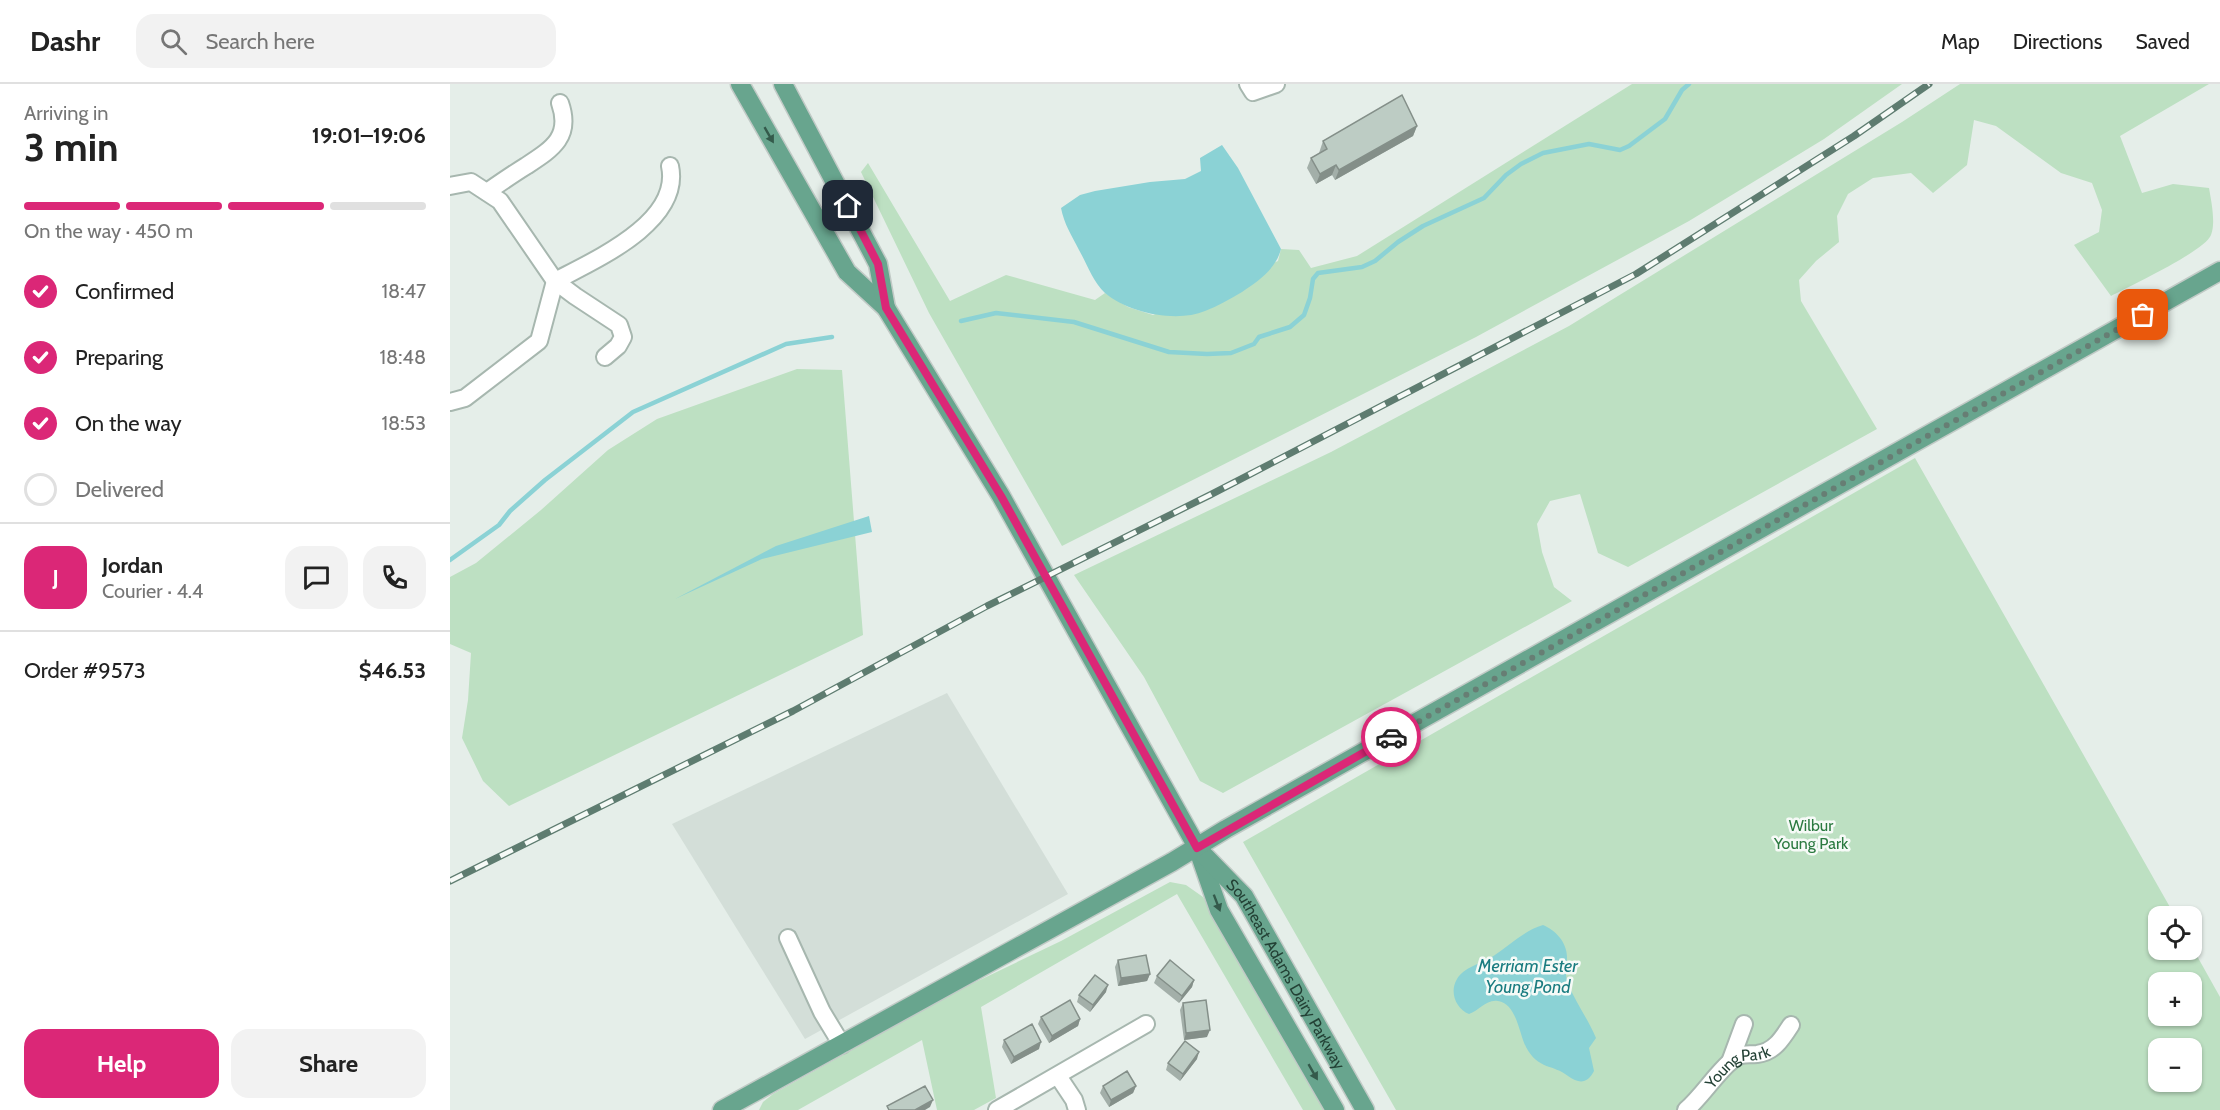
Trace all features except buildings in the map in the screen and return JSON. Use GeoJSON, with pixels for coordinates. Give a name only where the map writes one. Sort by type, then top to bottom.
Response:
{"type":"FeatureCollection","features":[{"type":"Feature","properties":{"kind":"main road","name":"Southeast Adams Dairy Parkway"},"geometry":{"type":"LineString","coordinates":[[740,84],[847,272],[886,308],[1001,496],[1197,848],[1219,910],[1335,1110]]}},
{"type":"Feature","properties":{"kind":"main road","name":"Southeast Adams Dairy Parkway"},"geometry":{"type":"LineString","coordinates":[[783,84],[878,264],[886,308]]}},
{"type":"Feature","properties":{"kind":"main road"},"geometry":{"type":"LineString","coordinates":[[733,1107],[2220,271]]}},
{"type":"Feature","properties":{"kind":"main road","name":"Southeast Adams Dairy Parkway"},"geometry":{"type":"LineString","coordinates":[[1197,848],[1244,896],[1365,1110]]}},
{"type":"Feature","properties":{"kind":"street"},"geometry":{"type":"LineString","coordinates":[[1248,84],[1253,92],[1276,84]]}},
{"type":"Feature","properties":{"kind":"street"},"geometry":{"type":"LineString","coordinates":[[487,192],[555,145],[564,126],[560,103]]}},
{"type":"Feature","properties":{"kind":"street"},"geometry":{"type":"LineString","coordinates":[[450,402],[465,398],[539,341],[555,281],[622,243],[648,222],[664,203],[670,190],[672,174],[670,166]]}},
{"type":"Feature","properties":{"kind":"street"},"geometry":{"type":"LineString","coordinates":[[450,186],[471,182],[500,201],[555,281],[619,325],[623,337],[618,346],[605,357]]}},
{"type":"Feature","properties":{"kind":"street"},"geometry":{"type":"LineString","coordinates":[[788,938],[822,1011],[842,1045]]}},
{"type":"Feature","properties":{"kind":"street"},"geometry":{"type":"LineString","coordinates":[[997,1110],[1146,1024]]}},
{"type":"Feature","properties":{"kind":"street"},"geometry":{"type":"LineString","coordinates":[[1730,1062],[1744,1024]]}},
{"type":"Feature","properties":{"kind":"street","name":"Young Park"},"geometry":{"type":"LineString","coordinates":[[1686,1110],[1699,1099],[1730,1062],[1740,1054],[1768,1051],[1780,1043],[1791,1025]]}},
{"type":"Feature","properties":{"kind":"street"},"geometry":{"type":"LineString","coordinates":[[1058,1076],[1074,1100],[1077,1110]]}},
{"type":"Feature","properties":{"kind":"shaded area"},"geometry":{"type":"Polygon","coordinates":[[[947,693],[1068,894],[805,1039],[672,824],[947,693]]]}},
{"type":"Feature","properties":{"kind":"green space"},"geometry":{"type":"Polygon","coordinates":[[[1632,84],[1902,84],[1824,139],[1689,221],[1476,337],[1062,546],[929,313],[861,172],[868,163],[950,301],[1006,275],[1095,300],[1105,293],[1128,307],[1153,315],[1278,261],[1281,249],[1299,250],[1311,268],[1357,256],[1632,84]]]}},
{"type":"Feature","properties":{"kind":"green space"},"geometry":{"type":"Polygon","coordinates":[[[1960,84],[2209,84],[2120,136],[2142,193],[2173,184],[2209,188],[2213,218],[2211,235],[2206,242],[2182,259],[2111,296],[2074,245],[2099,232],[2102,210],[2092,183],[2061,173],[1996,126],[1974,120],[1967,165],[1933,193],[1911,173],[1873,178],[1848,194],[1837,216],[1839,242],[1816,261],[1799,280],[1801,301],[1877,429],[1628,567],[1598,553],[1580,494],[1550,501],[1537,524],[1542,552],[1554,587],[1572,601],[1223,793],[1200,781],[1144,677],[1074,575],[1331,452],[1569,326],[1960,84]]]}},
{"type":"Feature","properties":{"kind":"green space"},"geometry":{"type":"Polygon","coordinates":[[[797,369],[842,370],[863,635],[509,806],[483,781],[462,738],[468,700],[471,653],[450,644],[450,577],[476,563],[541,510],[608,450],[657,419],[797,369]]]}},
{"type":"Feature","properties":{"kind":"green space","name":"Wilbur Young Park"},"geometry":{"type":"Polygon","coordinates":[[[1915,458],[2169,906],[2148,906],[2148,960],[2199,960],[2220,997],[2220,1110],[1396,1110],[1243,842],[1915,458]]]}},
{"type":"Feature","properties":{"kind":"green space"},"geometry":{"type":"Polygon","coordinates":[[[1170,882],[1186,885],[1203,897],[1327,1110],[1303,1110],[1177,894],[981,1007],[996,1098],[974,1110],[937,1110],[922,1040],[798,1110],[759,1110],[763,1102],[773,1094],[961,989],[1061,941],[1170,882]]]}},
{"type":"Feature","properties":{"kind":"water"},"geometry":{"type":"Polygon","coordinates":[[[1222,145],[1238,168],[1281,249],[1275,263],[1260,279],[1242,292],[1215,307],[1194,314],[1167,316],[1139,311],[1105,293],[1097,284],[1068,230],[1061,208],[1080,195],[1095,191],[1185,179],[1201,171],[1200,158],[1222,145]]]}},
{"type":"Feature","properties":{"kind":"water"},"geometry":{"type":"Polygon","coordinates":[[[869,516],[872,532],[762,559],[675,599],[776,546],[869,516]]]}},
{"type":"Feature","properties":{"kind":"water","name":"Merriam Ester Young Pond"},"geometry":{"type":"Polygon","coordinates":[[[1543,925],[1556,933],[1565,946],[1568,984],[1596,1038],[1589,1048],[1594,1071],[1585,1081],[1575,1080],[1536,1060],[1526,1047],[1517,1020],[1504,1003],[1494,1001],[1486,1003],[1469,1014],[1464,1012],[1455,1000],[1455,984],[1463,972],[1492,957],[1529,931],[1543,925]]]}},
{"type":"Feature","properties":{"kind":"waterway"},"geometry":{"type":"LineString","coordinates":[[961,321],[996,313],[1074,322],[1169,352],[1231,353],[1254,344],[1259,337],[1290,327],[1304,315],[1313,279],[1318,273],[1362,267],[1375,261],[1398,242],[1423,226],[1484,198],[1506,175],[1543,153],[1589,144],[1620,150],[1629,146],[1665,119],[1682,90],[1689,84]]}},
{"type":"Feature","properties":{"kind":"waterway"},"geometry":{"type":"LineString","coordinates":[[450,560],[499,525],[510,511],[545,480],[633,412],[786,344],[832,337]]}},
{"type":"Feature","properties":{"kind":"railway"},"geometry":{"type":"LineString","coordinates":[[450,881],[793,711],[987,606],[1210,495],[1636,274],[1854,136],[1929,84]]}},
{"type":"Feature","properties":{"kind":"way so far"},"geometry":{"type":"LineString","coordinates":[[1391,737],[2143,315]]}},
{"type":"Feature","properties":{"kind":"route"},"geometry":{"type":"LineString","coordinates":[[848,206],[878,264],[886,308],[1001,496],[1197,848],[1226,829],[1391,737]]}}]}
